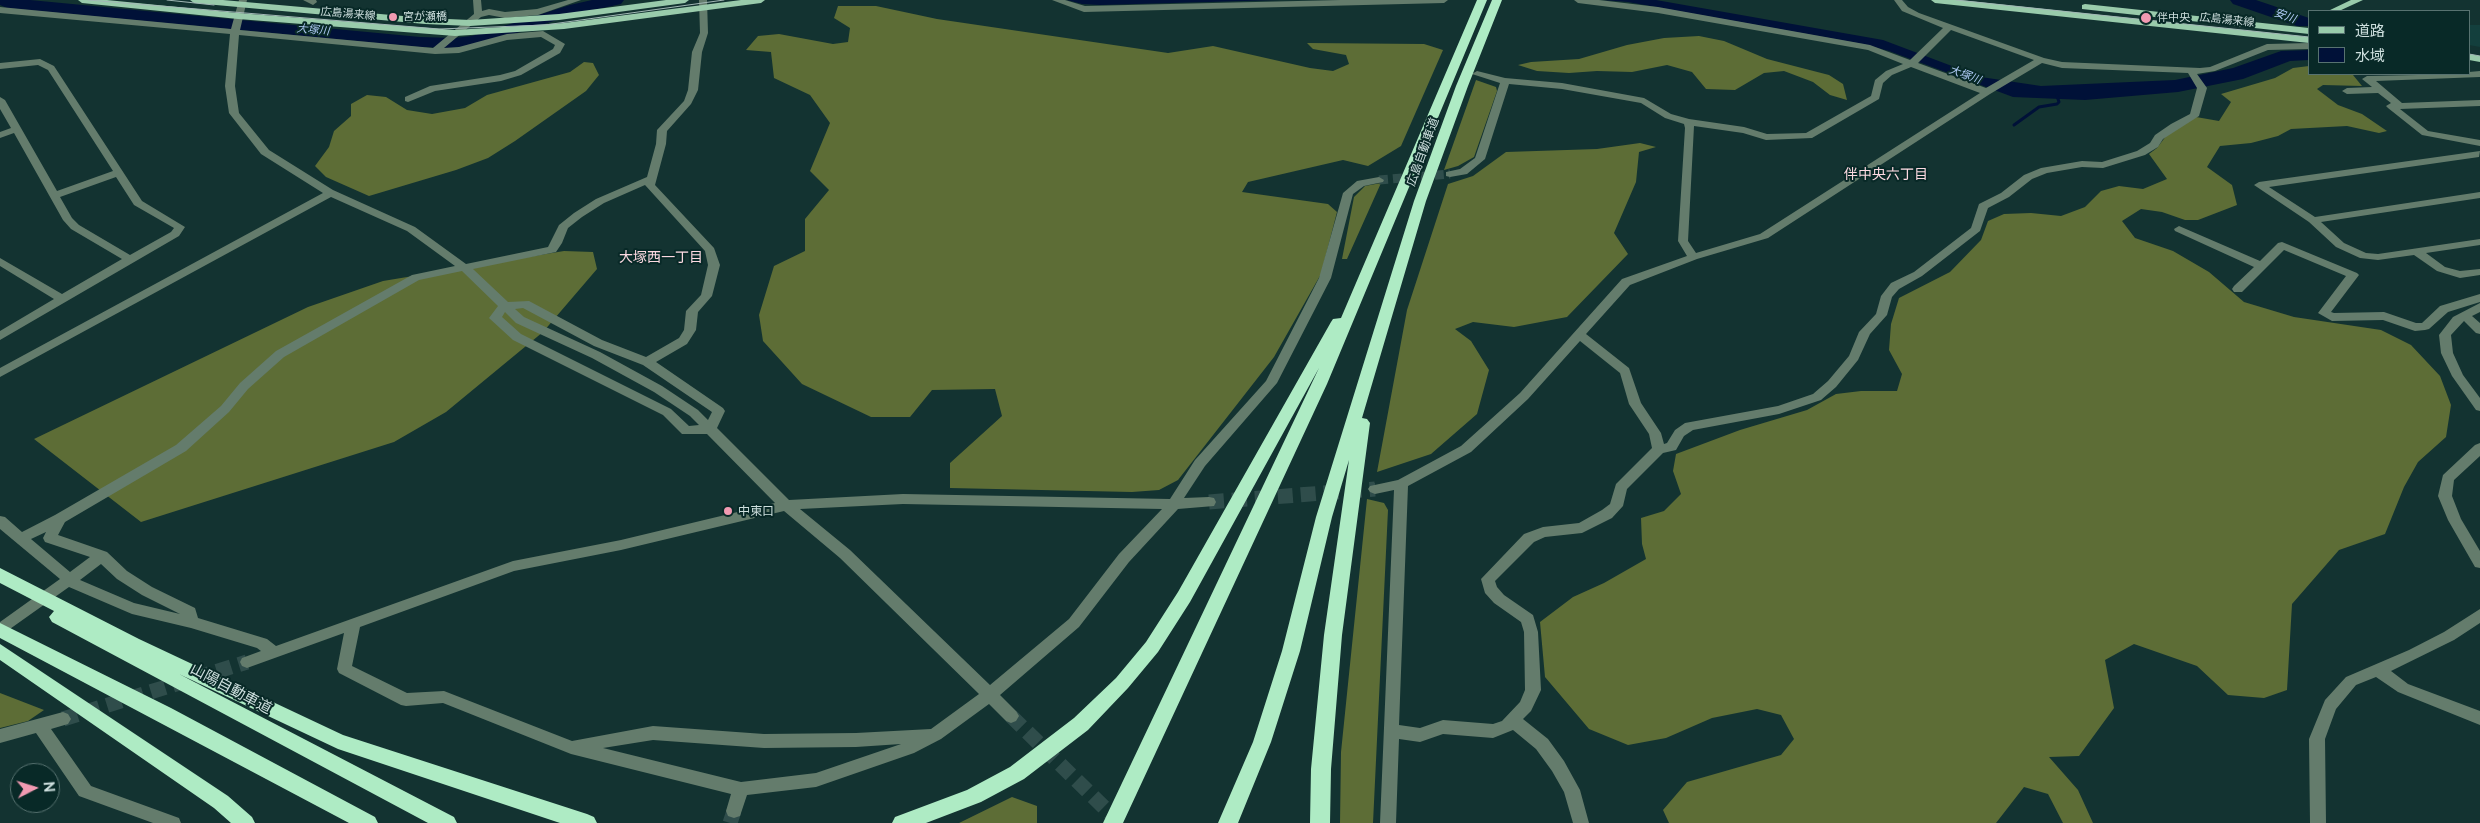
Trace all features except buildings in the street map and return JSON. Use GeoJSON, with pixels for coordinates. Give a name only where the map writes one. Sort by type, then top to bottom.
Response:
{"type":"FeatureCollection","features":[{"type":"Feature","properties":{"kind":"highway","name":"広島自動車道"},"geometry":{"type":"LineString","coordinates":[[1371,262],[1482,0]]}},
{"type":"Feature","properties":{"kind":"highway","name":"広島自動車道"},"geometry":{"type":"LineString","coordinates":[[1385,317],[1420,201],[1462,86],[1497,0]]}},
{"type":"Feature","properties":{"kind":"highway"},"geometry":{"type":"LineString","coordinates":[[902,823],[974,796],[1017,773],[1081,724],[1122,683],[1152,647],[1184,597],[1371,262]]}},
{"type":"Feature","properties":{"kind":"highway"},"geometry":{"type":"LineString","coordinates":[[1113,823],[1320,384],[1371,262]]}},
{"type":"Feature","properties":{"kind":"highway"},"geometry":{"type":"LineString","coordinates":[[1228,823],[1262,742],[1290,651],[1324,517],[1385,317]]}},
{"type":"Feature","properties":{"kind":"highway"},"geometry":{"type":"LineString","coordinates":[[1320,823],[1320,770],[1336,615],[1358,441],[1385,317]]}},
{"type":"Feature","properties":{"kind":"highway"},"geometry":{"type":"LineString","coordinates":[[0,575],[132,644],[338,742],[587,823]]}},
{"type":"Feature","properties":{"kind":"highway","name":"山陽自動車道"},"geometry":{"type":"LineString","coordinates":[[0,585],[172,679],[447,823]]}},
{"type":"Feature","properties":{"kind":"highway"},"geometry":{"type":"LineString","coordinates":[[0,630],[164,714],[368,823]]}},
{"type":"Feature","properties":{"kind":"highway"},"geometry":{"type":"LineString","coordinates":[[0,651],[221,802],[245,823]]}},
{"type":"Feature","properties":{"kind":"main road","name":"広島湯来線"},"geometry":{"type":"LineString","coordinates":[[82,0],[236,24],[452,36],[486,32],[559,17],[685,0]]}},
{"type":"Feature","properties":{"kind":"main road","name":"広島湯来線"},"geometry":{"type":"LineString","coordinates":[[194,0],[242,2],[518,26],[564,26],[703,3],[761,0]]}},
{"type":"Feature","properties":{"kind":"main road","name":"広島湯来線"},"geometry":{"type":"LineString","coordinates":[[1935,0],[2308,40]]}},
{"type":"Feature","properties":{"kind":"main road","name":"広島湯来線"},"geometry":{"type":"LineString","coordinates":[[2005,0],[2308,31]]}},
{"type":"Feature","properties":{"kind":"main road"},"geometry":{"type":"LineString","coordinates":[[2334,10],[2359,0]]}},
{"type":"Feature","properties":{"kind":"street"},"geometry":{"type":"LineString","coordinates":[[477,0],[478,15]]}},
{"type":"Feature","properties":{"kind":"street"},"geometry":{"type":"LineString","coordinates":[[436,50],[478,15],[489,12],[505,15],[538,12],[577,0]]}},
{"type":"Feature","properties":{"kind":"street"},"geometry":{"type":"LineString","coordinates":[[1056,0],[1084,9],[1444,0]]}},
{"type":"Feature","properties":{"kind":"street"},"geometry":{"type":"LineString","coordinates":[[1578,0],[1612,2],[1870,48],[1989,90]]}},
{"type":"Feature","properties":{"kind":"street"},"geometry":{"type":"LineString","coordinates":[[1898,0],[1905,9],[1916,15],[2041,60],[2062,65],[2192,73],[2212,69],[2267,47],[2308,46]]}},
{"type":"Feature","properties":{"kind":"street"},"geometry":{"type":"LineString","coordinates":[[242,2],[236,24],[230,86],[234,114],[265,152],[331,193],[411,229],[464,268],[520,320],[596,355],[658,389],[694,413],[786,505],[844,554],[1010,716]]}},
{"type":"Feature","properties":{"kind":"street"},"geometry":{"type":"LineString","coordinates":[[647,362],[683,341],[690,330],[692,312],[706,296],[714,265],[710,250],[650,185],[661,144],[662,130],[675,113],[688,102],[693,90],[697,52],[704,33],[703,3]]}},
{"type":"Feature","properties":{"kind":"street"},"geometry":{"type":"LineString","coordinates":[[0,10],[236,24],[436,50],[460,50],[507,37],[543,34],[560,44],[557,50],[518,73],[492,80],[433,88],[408,99]]}},
{"type":"Feature","properties":{"kind":"street"},"geometry":{"type":"LineString","coordinates":[[1477,74],[1505,81],[1562,86],[1644,101],[1668,116],[1688,122],[1744,130],[1766,137],[1808,136],[1876,97],[1878,82],[1889,73],[1913,62],[1950,26]]}},
{"type":"Feature","properties":{"kind":"street"},"geometry":{"type":"LineString","coordinates":[[1375,489],[1401,484],[1466,449],[1524,396],[1626,282],[1693,257],[1764,236],[1989,90],[2041,60]]}},
{"type":"Feature","properties":{"kind":"street"},"geometry":{"type":"LineString","coordinates":[[0,66],[40,62],[50,68],[138,203],[180,227],[175,234],[129,259],[0,336]]}},
{"type":"Feature","properties":{"kind":"street"},"geometry":{"type":"LineString","coordinates":[[1392,731],[1420,735],[1443,727],[1493,731],[1507,726],[1526,706],[1533,690],[1531,632],[1528,619],[1494,594],[1490,589],[1488,579],[1529,538],[1543,532],[1582,528],[1607,514],[1616,506],[1621,487],[1659,449],[1671,447],[1679,433],[1689,426],[1779,410],[1818,397],[1832,384],[1854,356],[1865,332],[1881,315],[1887,296],[1895,286],[1918,274],[1962,242],[1976,229],[1983,206],[2005,195],[2028,177],[2045,170],[2082,164],[2103,165],[2141,153],[2174,126],[2194,116],[2202,88],[2192,73]]}},
{"type":"Feature","properties":{"kind":"street"},"geometry":{"type":"LineString","coordinates":[[2400,106],[2367,78],[2452,75]]}},
{"type":"Feature","properties":{"kind":"street"},"geometry":{"type":"LineString","coordinates":[[1450,174],[1463,172],[1480,159],[1505,81]]}},
{"type":"Feature","properties":{"kind":"street"},"geometry":{"type":"LineString","coordinates":[[2347,91],[2381,90]]}},
{"type":"Feature","properties":{"kind":"street"},"geometry":{"type":"LineString","coordinates":[[0,100],[68,220],[75,227],[129,259]]}},
{"type":"Feature","properties":{"kind":"street"},"geometry":{"type":"LineString","coordinates":[[2480,103],[2391,106],[2425,133],[2468,141],[2473,150],[2480,150]]}},
{"type":"Feature","properties":{"kind":"street"},"geometry":{"type":"LineString","coordinates":[[1688,122],[1690,128],[1683,241],[1693,257]]}},
{"type":"Feature","properties":{"kind":"street"},"geometry":{"type":"LineString","coordinates":[[0,135],[17,129]]}},
{"type":"Feature","properties":{"kind":"street"},"geometry":{"type":"LineString","coordinates":[[2479,243],[2378,257],[2364,256],[2340,244],[2313,220],[2259,185],[2480,150]]}},
{"type":"Feature","properties":{"kind":"street"},"geometry":{"type":"LineString","coordinates":[[54,196],[118,173]]}},
{"type":"Feature","properties":{"kind":"street"},"geometry":{"type":"LineString","coordinates":[[22,538],[60,519],[181,448],[225,409],[244,386],[280,354],[416,277],[552,250],[558,243],[564,227],[578,215],[600,201],[651,179]]}},
{"type":"Feature","properties":{"kind":"street"},"geometry":{"type":"LineString","coordinates":[[354,622],[344,669],[406,700],[444,697],[572,747],[741,789],[816,780],[908,748],[936,734],[989,695],[1074,623],[1124,558],[1174,504],[1200,463],[1270,383],[1325,278],[1348,193],[1361,183],[1379,180]]}},
{"type":"Feature","properties":{"kind":"street"},"geometry":{"type":"LineString","coordinates":[[0,373],[331,193]]}},
{"type":"Feature","properties":{"kind":"street"},"geometry":{"type":"LineString","coordinates":[[2313,220],[2480,195]]}},
{"type":"Feature","properties":{"kind":"street"},"geometry":{"type":"LineString","coordinates":[[2179,229],[2261,266]]}},
{"type":"Feature","properties":{"kind":"street"},"geometry":{"type":"LineString","coordinates":[[2238,289],[2282,245],[2353,275],[2324,313],[2332,317],[2384,316],[2415,326],[2425,326],[2444,309],[2480,298]]}},
{"type":"Feature","properties":{"kind":"street"},"geometry":{"type":"LineString","coordinates":[[2416,252],[2441,269],[2460,275],[2480,272]]}},
{"type":"Feature","properties":{"kind":"street"},"geometry":{"type":"LineString","coordinates":[[0,261],[62,299]]}},
{"type":"Feature","properties":{"kind":"street"},"geometry":{"type":"LineString","coordinates":[[525,304],[598,343],[632,359],[647,362],[719,411],[710,430],[686,431],[667,412],[602,375],[517,337],[495,318],[504,306],[525,304]]}},
{"type":"Feature","properties":{"kind":"street"},"geometry":{"type":"LineString","coordinates":[[2480,307],[2458,320],[2445,335],[2447,353],[2458,376],[2480,407]]}},
{"type":"Feature","properties":{"kind":"street"},"geometry":{"type":"LineString","coordinates":[[2465,316],[2480,330]]}},
{"type":"Feature","properties":{"kind":"street"},"geometry":{"type":"LineString","coordinates":[[1579,334],[1625,371],[1634,404],[1655,433],[1659,449]]}},
{"type":"Feature","properties":{"kind":"street"},"geometry":{"type":"LineString","coordinates":[[602,375],[632,359]]}},
{"type":"Feature","properties":{"kind":"street"},"geometry":{"type":"LineString","coordinates":[[2480,448],[2448,478],[2445,496],[2455,520],[2480,563]]}},
{"type":"Feature","properties":{"kind":"street"},"geometry":{"type":"LineString","coordinates":[[1388,823],[1401,484]]}},
{"type":"Feature","properties":{"kind":"street"},"geometry":{"type":"LineString","coordinates":[[247,662],[513,566],[620,545],[786,505],[903,499],[1174,504],[1209,502]]}},
{"type":"Feature","properties":{"kind":"street"},"geometry":{"type":"LineString","coordinates":[[60,519],[50,538],[98,558],[147,592],[190,612],[191,622]]}},
{"type":"Feature","properties":{"kind":"street"},"geometry":{"type":"LineString","coordinates":[[0,521],[75,584],[132,608],[191,622],[262,643],[273,652]]}},
{"type":"Feature","properties":{"kind":"street"},"geometry":{"type":"LineString","coordinates":[[0,630],[98,558]]}},
{"type":"Feature","properties":{"kind":"street"},"geometry":{"type":"LineString","coordinates":[[2318,823],[2317,739],[2330,705],[2351,681],[2432,645],[2480,615]]}},
{"type":"Feature","properties":{"kind":"street"},"geometry":{"type":"LineString","coordinates":[[2377,669],[2403,688],[2480,718]]}},
{"type":"Feature","properties":{"kind":"street"},"geometry":{"type":"LineString","coordinates":[[0,736],[63,719]]}},
{"type":"Feature","properties":{"kind":"street"},"geometry":{"type":"LineString","coordinates":[[1513,720],[1542,744],[1558,766],[1572,790],[1581,823]]}},
{"type":"Feature","properties":{"kind":"street"},"geometry":{"type":"LineString","coordinates":[[40,726],[85,791],[172,823]]}},
{"type":"Feature","properties":{"kind":"street"},"geometry":{"type":"LineString","coordinates":[[572,747],[653,733],[764,741],[856,740],[936,734]]}},
{"type":"Feature","properties":{"kind":"street"},"geometry":{"type":"LineString","coordinates":[[734,811],[741,789]]}},
{"type":"Feature","properties":{"kind":"shaded area"},"geometry":{"type":"Polygon","coordinates":[[[2470,25],[2480,25],[2480,47],[2470,45],[2470,25]]]}},
{"type":"Feature","properties":{"kind":"green space"},"geometry":{"type":"Polygon","coordinates":[[[838,6],[876,6],[937,19],[1168,53],[1213,46],[1310,68],[1333,71],[1349,64],[1346,55],[1313,49],[1307,43],[1424,44],[1443,50],[1401,146],[1368,166],[1343,160],[1248,182],[1242,192],[1328,204],[1337,212],[1321,274],[1274,357],[1178,480],[1159,490],[1132,492],[950,488],[950,463],[1002,416],[995,389],[932,390],[910,417],[871,417],[802,384],[763,341],[759,315],[774,266],[805,251],[805,219],[829,190],[810,171],[830,123],[810,95],[774,78],[771,52],[746,50],[758,36],[779,34],[833,44],[848,42],[850,28],[834,18],[838,6]]]}},
{"type":"Feature","properties":{"kind":"green space"},"geometry":{"type":"Polygon","coordinates":[[[1699,36],[1724,41],[1767,59],[1829,75],[1843,84],[1847,100],[1830,95],[1813,82],[1784,71],[1764,73],[1735,90],[1706,89],[1692,72],[1667,65],[1632,72],[1597,71],[1569,73],[1537,71],[1518,65],[1531,62],[1579,59],[1627,45],[1664,38],[1699,36]]]}},
{"type":"Feature","properties":{"kind":"green space"},"geometry":{"type":"Polygon","coordinates":[[[584,62],[593,63],[599,75],[586,91],[488,158],[456,170],[369,196],[326,177],[315,166],[329,147],[334,131],[351,116],[351,104],[367,95],[386,97],[407,110],[432,114],[465,108],[487,95],[570,72],[584,62]]]}},
{"type":"Feature","properties":{"kind":"green space"},"geometry":{"type":"Polygon","coordinates":[[[2308,66],[2308,75],[2353,75],[2362,86],[2323,85],[2317,89],[2338,105],[2362,114],[2387,131],[2379,133],[2347,126],[2291,129],[2278,136],[2251,143],[2220,146],[2207,167],[2232,185],[2237,205],[2198,220],[2185,220],[2162,212],[2141,209],[2122,221],[2135,238],[2173,251],[2209,272],[2244,302],[2294,317],[2381,330],[2411,345],[2440,376],[2451,405],[2446,437],[2418,462],[2404,487],[2385,534],[2339,550],[2292,604],[2287,690],[2264,698],[2228,695],[2197,666],[2134,644],[2105,660],[2114,708],[2079,756],[2049,757],[2078,790],[2093,823],[2063,823],[2048,794],[2024,787],[1996,823],[1669,823],[1663,810],[1687,782],[1781,755],[1794,739],[1781,715],[1757,709],[1712,718],[1666,738],[1628,745],[1589,729],[1545,677],[1540,622],[1573,597],[1604,583],[1646,559],[1642,544],[1641,518],[1664,511],[1681,494],[1673,471],[1676,454],[1740,430],[1807,410],[1836,394],[1861,391],[1897,391],[1902,374],[1889,350],[1891,324],[1899,298],[1950,272],[1981,240],[1988,221],[2004,214],[2031,213],[2061,216],[2085,207],[2101,191],[2119,186],[2143,189],[2167,179],[2149,154],[2157,148],[2166,136],[2196,117],[2219,121],[2231,102],[2221,94],[2275,78],[2293,68],[2308,66]]]}},
{"type":"Feature","properties":{"kind":"green space"},"geometry":{"type":"Polygon","coordinates":[[[1476,80],[1496,87],[1497,91],[1474,157],[1458,166],[1444,170],[1476,80]]]}},
{"type":"Feature","properties":{"kind":"green space"},"geometry":{"type":"Polygon","coordinates":[[[1640,143],[1656,147],[1639,152],[1636,182],[1614,233],[1628,254],[1567,317],[1514,327],[1473,322],[1455,329],[1471,341],[1489,370],[1477,414],[1431,454],[1377,472],[1407,310],[1448,184],[1473,176],[1506,152],[1597,149],[1640,143]]]}},
{"type":"Feature","properties":{"kind":"green space"},"geometry":{"type":"Polygon","coordinates":[[[1381,183],[1347,259],[1342,259],[1354,197],[1365,186],[1381,183]]]}},
{"type":"Feature","properties":{"kind":"green space"},"geometry":{"type":"Polygon","coordinates":[[[564,251],[593,252],[597,269],[543,332],[446,412],[394,442],[141,522],[34,439],[308,307],[383,281],[564,251]]]}},
{"type":"Feature","properties":{"kind":"green space"},"geometry":{"type":"Polygon","coordinates":[[[1367,499],[1384,503],[1388,510],[1373,823],[1340,823],[1341,752],[1367,499]]]}},
{"type":"Feature","properties":{"kind":"green space"},"geometry":{"type":"Polygon","coordinates":[[[0,693],[44,710],[28,721],[0,728],[0,693]]]}},
{"type":"Feature","properties":{"kind":"green space"},"geometry":{"type":"Polygon","coordinates":[[[1012,797],[1037,806],[1037,823],[959,823],[1012,797]]]}},
{"type":"Feature","properties":{"kind":"water"},"geometry":{"type":"Polygon","coordinates":[[[1067,0],[1280,0],[1100,5],[1082,4],[1067,0]]]}},
{"type":"Feature","properties":{"kind":"water"},"geometry":{"type":"Polygon","coordinates":[[[1603,0],[1656,0],[1883,40],[1981,77],[2041,86],[2175,80],[2233,68],[2281,51],[2308,50],[2308,60],[2290,61],[2243,79],[2178,92],[2085,100],[2013,97],[1889,51],[1863,44],[1628,2],[1603,0]]]}},
{"type":"Feature","properties":{"kind":"waterway","name":"大塚川"},"geometry":{"type":"LineString","coordinates":[[7,3],[420,42],[454,43],[474,41],[570,10],[615,0]]}},
{"type":"Feature","properties":{"kind":"waterway","name":"安川"},"geometry":{"type":"LineString","coordinates":[[2239,0],[2303,22]]}},
{"type":"Feature","properties":{"kind":"waterway"},"geometry":{"type":"LineString","coordinates":[[2014,125],[2039,107],[2057,104],[2059,102],[2057,96]]}},
{"type":"Feature","properties":{"kind":"tunnel"},"geometry":{"type":"LineString","coordinates":[[1379,180],[1450,174]]}},
{"type":"Feature","properties":{"kind":"tunnel"},"geometry":{"type":"LineString","coordinates":[[1209,502],[1375,489],[1370,489]]}},
{"type":"Feature","properties":{"kind":"tunnel"},"geometry":{"type":"LineString","coordinates":[[63,719],[247,662]]}},
{"type":"Feature","properties":{"kind":"tunnel"},"geometry":{"type":"LineString","coordinates":[[1011,716],[1120,823]]}},
{"type":"Feature","properties":{"kind":"tunnel"},"geometry":{"type":"LineString","coordinates":[[730,823],[734,811]]}},
{"type":"Feature","properties":{"kind":"tram line"},"geometry":{"type":"LineString","coordinates":[[88,0],[439,29],[545,25],[724,0]]}},
{"type":"Feature","properties":{"kind":"tram line"},"geometry":{"type":"LineString","coordinates":[[167,0],[214,5]]}},
{"type":"Feature","properties":{"kind":"tram line"},"geometry":{"type":"LineString","coordinates":[[1956,0],[2308,37]]}},
{"type":"Feature","properties":{"kind":"tram line"},"geometry":{"type":"LineString","coordinates":[[2470,54],[2480,56]]}},
{"type":"Feature","properties":{"kind":"place","name":"宮が瀬橋"},"geometry":{"type":"Point","coordinates":[393,17]}},
{"type":"Feature","properties":{"kind":"place","name":"伴中央"},"geometry":{"type":"Point","coordinates":[2146,18]}},
{"type":"Feature","properties":{"kind":"place","name":"中東口"},"geometry":{"type":"Point","coordinates":[728,511]}},
{"type":"Feature","properties":{"kind":"district","name":"伴中央六丁目"},"geometry":{"type":"Point","coordinates":[1886,175]}},
{"type":"Feature","properties":{"kind":"district","name":"大塚西一丁目"},"geometry":{"type":"Point","coordinates":[661,258]}}]}
